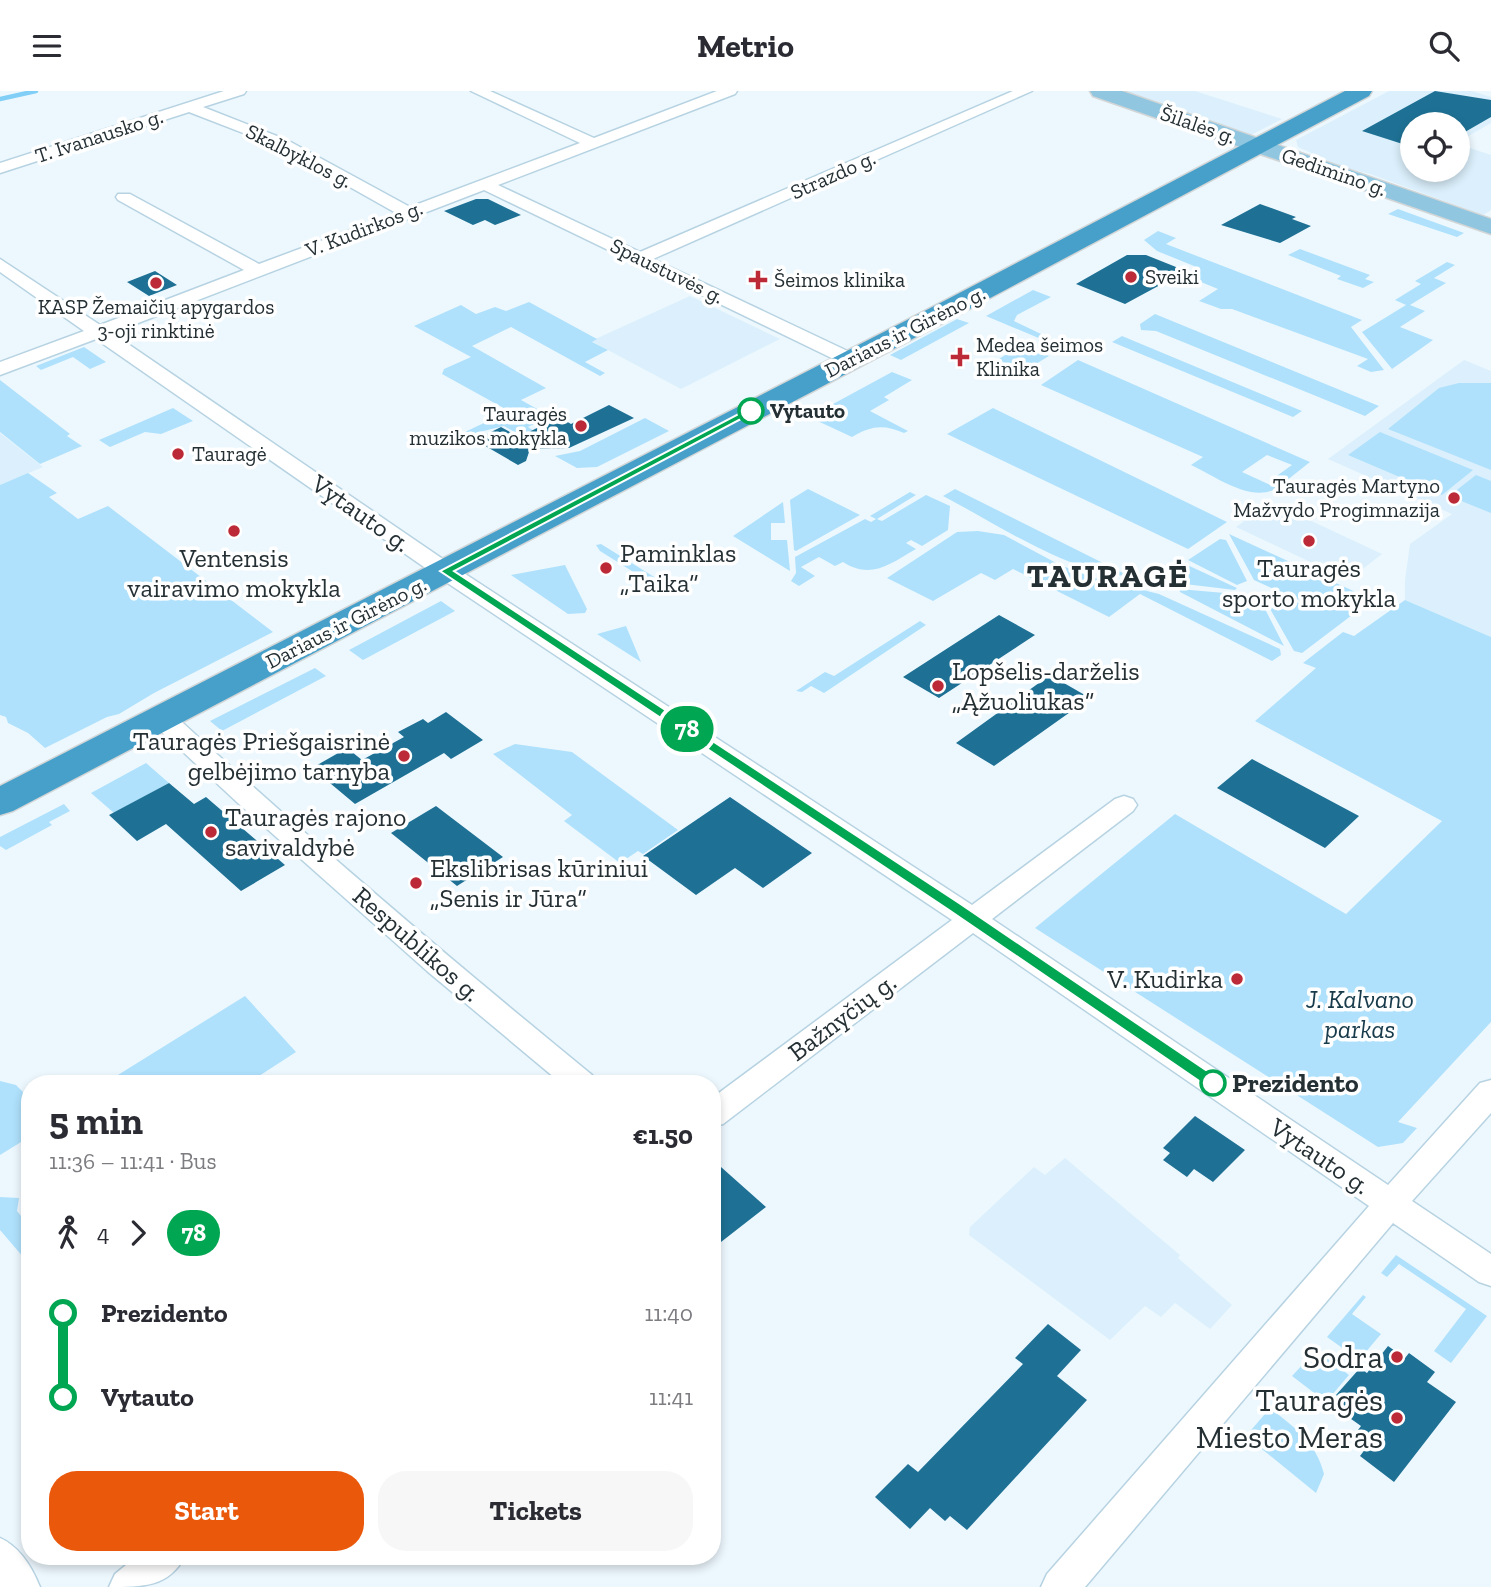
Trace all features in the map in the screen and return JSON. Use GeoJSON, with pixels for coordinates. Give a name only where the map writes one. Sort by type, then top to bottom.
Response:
{"type":"FeatureCollection","features":[{"type":"Feature","properties":{"kind":"highway","name":"Dariaus ir Girėno g."},"geometry":{"type":"LineString","coordinates":[[0,802],[851,360],[1360,91]]}},
{"type":"Feature","properties":{"kind":"main road","name":"Šilalės g."},"geometry":{"type":"LineString","coordinates":[[1101,91],[1256,146]]}},
{"type":"Feature","properties":{"kind":"main road","name":"Gedimino g."},"geometry":{"type":"LineString","coordinates":[[1256,146],[1489,224]]}},
{"type":"Feature","properties":{"kind":"street","name":"T. Ivanausko g."},"geometry":{"type":"LineString","coordinates":[[0,168],[239,91]]}},
{"type":"Feature","properties":{"kind":"street"},"geometry":{"type":"LineString","coordinates":[[478,91],[593,143]]}},
{"type":"Feature","properties":{"kind":"street","name":"V. Kudirkos g."},"geometry":{"type":"LineString","coordinates":[[0,369],[730,91]]}},
{"type":"Feature","properties":{"kind":"street","name":"Strazdo g."},"geometry":{"type":"LineString","coordinates":[[641,258],[1026,91]]}},
{"type":"Feature","properties":{"kind":"street","name":"Skalbyklos g."},"geometry":{"type":"LineString","coordinates":[[190,107],[282,143],[407,212]]}},
{"type":"Feature","properties":{"kind":"street","name":"Spaustuvės g."},"geometry":{"type":"LineString","coordinates":[[483,184],[851,360]]}},
{"type":"Feature","properties":{"kind":"street"},"geometry":{"type":"LineString","coordinates":[[124,197],[256,270]]}},
{"type":"Feature","properties":{"kind":"street","name":"Vytauto g."},"geometry":{"type":"LineString","coordinates":[[0,264],[445,571],[972,919],[1491,1272]]}},
{"type":"Feature","properties":{"kind":"street","name":"Respublikos g."},"geometry":{"type":"LineString","coordinates":[[162,718],[432,959],[571,1075]]}},
{"type":"Feature","properties":{"kind":"street","name":"Bažnyčių g."},"geometry":{"type":"LineString","coordinates":[[721,1108],[1124,805]]}},
{"type":"Feature","properties":{"kind":"street"},"geometry":{"type":"LineString","coordinates":[[1060,1587],[1491,1092]]}},
{"type":"Feature","properties":{"kind":"street"},"geometry":{"type":"LineString","coordinates":[[0,1557],[21,1587]]}},
{"type":"Feature","properties":{"kind":"street"},"geometry":{"type":"LineString","coordinates":[[128,1587],[155,1565]]}},
{"type":"Feature","properties":{"kind":"shaded area"},"geometry":{"type":"Polygon","coordinates":[[[1113,91],[1195,91],[1282,119],[1249,136],[1113,91]]]}},
{"type":"Feature","properties":{"kind":"shaded area"},"geometry":{"type":"Polygon","coordinates":[[[1389,91],[1472,91],[1491,97],[1491,123],[1470,135],[1470,112],[1400,112],[1400,182],[1470,182],[1470,148],[1491,155],[1491,210],[1483,215],[1370,174],[1342,167],[1298,147],[1296,140],[1389,91]]]}},
{"type":"Feature","properties":{"kind":"shaded area"},"geometry":{"type":"Polygon","coordinates":[[[690,296],[780,339],[681,389],[591,341],[690,296]]]}},
{"type":"Feature","properties":{"kind":"shaded area","name":"Tauragės Martyno Mažvydo Progimnazija"},"geometry":{"type":"Polygon","coordinates":[[[1464,360],[1491,371],[1491,637],[1405,600],[1410,544],[1452,514],[1328,459],[1464,360]]]}},
{"type":"Feature","properties":{"kind":"shaded area"},"geometry":{"type":"Polygon","coordinates":[[[0,433],[43,467],[0,485],[0,433]]]}},
{"type":"Feature","properties":{"kind":"shaded area","name":"Tauragės sporto mokykla"},"geometry":{"type":"Polygon","coordinates":[[[1271,502],[1382,554],[1355,575],[1328,562],[1321,567],[1236,527],[1271,502]]]}},
{"type":"Feature","properties":{"kind":"shaded area"},"geometry":{"type":"Polygon","coordinates":[[[1065,1158],[1180,1255],[1178,1258],[1232,1305],[1210,1329],[1175,1303],[1161,1317],[1145,1306],[1110,1340],[969,1235],[970,1227],[1034,1167],[1045,1175],[1065,1158]]]}},
{"type":"Feature","properties":{"kind":"green space"},"geometry":{"type":"Polygon","coordinates":[[[1398,209],[1464,233],[1457,237],[1388,214],[1398,209]]]}},
{"type":"Feature","properties":{"kind":"green space"},"geometry":{"type":"Polygon","coordinates":[[[1158,231],[1176,238],[1166,244],[1362,320],[1351,327],[1384,370],[1371,372],[1357,366],[1368,359],[1232,309],[1221,309],[1199,301],[1218,289],[1201,282],[1194,266],[1157,251],[1144,240],[1158,231]]]}},
{"type":"Feature","properties":{"kind":"green space"},"geometry":{"type":"Polygon","coordinates":[[[1300,249],[1370,275],[1365,279],[1374,282],[1363,288],[1337,279],[1341,276],[1288,255],[1300,249]]]}},
{"type":"Feature","properties":{"kind":"green space"},"geometry":{"type":"Polygon","coordinates":[[[1447,262],[1455,265],[1434,278],[1446,283],[1410,305],[1425,311],[1400,327],[1433,340],[1392,369],[1362,332],[1406,305],[1395,300],[1421,284],[1415,281],[1447,262]]]}},
{"type":"Feature","properties":{"kind":"green space"},"geometry":{"type":"Polygon","coordinates":[[[1033,290],[1051,297],[1017,315],[1014,321],[1064,345],[1060,347],[986,316],[1033,290]]]}},
{"type":"Feature","properties":{"kind":"green space"},"geometry":{"type":"Polygon","coordinates":[[[529,302],[597,339],[592,342],[608,350],[585,362],[605,373],[600,376],[511,327],[472,346],[546,388],[521,400],[550,416],[528,427],[534,431],[520,435],[504,426],[471,434],[465,432],[509,411],[442,374],[444,369],[471,357],[414,326],[461,305],[476,314],[495,307],[506,311],[529,302]]]}},
{"type":"Feature","properties":{"kind":"green space"},"geometry":{"type":"Polygon","coordinates":[[[1155,314],[1379,406],[1365,416],[1156,331],[1141,330],[1140,324],[1155,314]]]}},
{"type":"Feature","properties":{"kind":"green space"},"geometry":{"type":"Polygon","coordinates":[[[957,319],[969,323],[901,360],[890,355],[957,319]]]}},
{"type":"Feature","properties":{"kind":"green space"},"geometry":{"type":"Polygon","coordinates":[[[1122,336],[1302,411],[1293,417],[1112,342],[1122,336]]]}},
{"type":"Feature","properties":{"kind":"green space"},"geometry":{"type":"Polygon","coordinates":[[[1022,345],[1049,356],[1024,371],[997,360],[1022,345]]]}},
{"type":"Feature","properties":{"kind":"green space"},"geometry":{"type":"Polygon","coordinates":[[[84,347],[106,362],[90,369],[73,357],[41,370],[36,366],[84,347]]]}},
{"type":"Feature","properties":{"kind":"green space"},"geometry":{"type":"Polygon","coordinates":[[[1078,360],[1310,462],[1281,485],[1271,480],[1292,465],[1267,455],[1242,472],[1277,488],[1256,493],[1234,487],[1191,465],[1203,457],[1041,385],[1078,360]]]}},
{"type":"Feature","properties":{"kind":"green space"},"geometry":{"type":"Polygon","coordinates":[[[892,372],[912,380],[884,397],[889,400],[870,411],[908,431],[904,433],[877,427],[852,437],[809,417],[892,372]]]}},
{"type":"Feature","properties":{"kind":"green space"},"geometry":{"type":"Polygon","coordinates":[[[0,380],[82,446],[40,464],[0,432],[0,380]]]}},
{"type":"Feature","properties":{"kind":"green space"},"geometry":{"type":"Polygon","coordinates":[[[1459,383],[1491,383],[1491,470],[1388,429],[1439,388],[1459,383]]]}},
{"type":"Feature","properties":{"kind":"green space"},"geometry":{"type":"Polygon","coordinates":[[[173,408],[193,421],[161,434],[145,432],[110,447],[99,440],[173,408]]]}},
{"type":"Feature","properties":{"kind":"green space"},"geometry":{"type":"Polygon","coordinates":[[[993,408],[1227,522],[1188,549],[947,434],[993,408]]]}},
{"type":"Feature","properties":{"kind":"green space"},"geometry":{"type":"Polygon","coordinates":[[[645,418],[669,431],[597,467],[577,468],[555,456],[580,451],[645,418]]]}},
{"type":"Feature","properties":{"kind":"green space"},"geometry":{"type":"Polygon","coordinates":[[[1380,432],[1473,470],[1442,495],[1348,455],[1380,432]]]}},
{"type":"Feature","properties":{"kind":"green space"},"geometry":{"type":"Polygon","coordinates":[[[28,473],[57,493],[49,497],[78,519],[108,506],[273,632],[119,714],[107,717],[45,748],[0,715],[0,485],[28,473]]]}},
{"type":"Feature","properties":{"kind":"green space"},"geometry":{"type":"Polygon","coordinates":[[[1476,475],[1491,481],[1491,513],[1449,496],[1476,475]]]}},
{"type":"Feature","properties":{"kind":"green space"},"geometry":{"type":"Polygon","coordinates":[[[808,489],[860,515],[796,551],[790,500],[808,489]]]}},
{"type":"Feature","properties":{"kind":"green space"},"geometry":{"type":"Polygon","coordinates":[[[955,489],[1129,576],[1083,567],[1034,546],[943,496],[955,489]]]}},
{"type":"Feature","properties":{"kind":"green space"},"geometry":{"type":"Polygon","coordinates":[[[910,492],[916,495],[877,519],[882,521],[926,495],[950,506],[948,530],[922,546],[911,540],[906,543],[916,549],[880,568],[863,570],[843,562],[835,566],[819,557],[801,567],[815,576],[799,586],[791,581],[796,573],[795,557],[865,519],[871,522],[876,519],[870,516],[910,492]]]}},
{"type":"Feature","properties":{"kind":"green space"},"geometry":{"type":"Polygon","coordinates":[[[783,502],[785,523],[771,523],[771,540],[787,540],[790,571],[733,536],[783,502]]]}},
{"type":"Feature","properties":{"kind":"green space"},"geometry":{"type":"Polygon","coordinates":[[[978,531],[1004,535],[1060,565],[1091,577],[1159,594],[1280,649],[1281,655],[1272,661],[1140,594],[1109,617],[1013,569],[995,580],[981,573],[933,601],[887,578],[957,532],[978,531]]]}},
{"type":"Feature","properties":{"kind":"green space"},"geometry":{"type":"Polygon","coordinates":[[[1229,534],[1373,600],[1364,607],[1287,598],[1254,580],[1229,534]]]}},
{"type":"Feature","properties":{"kind":"green space"},"geometry":{"type":"Polygon","coordinates":[[[1220,539],[1226,540],[1247,581],[1237,585],[1188,560],[1220,539]]]}},
{"type":"Feature","properties":{"kind":"green space"},"geometry":{"type":"Polygon","coordinates":[[[601,544],[680,593],[670,595],[600,551],[596,545],[601,544]]]}},
{"type":"Feature","properties":{"kind":"green space"},"geometry":{"type":"Polygon","coordinates":[[[1183,563],[1237,588],[1235,590],[1176,583],[1176,578],[1182,575],[1178,565],[1183,563]]]}},
{"type":"Feature","properties":{"kind":"green space"},"geometry":{"type":"Polygon","coordinates":[[[565,565],[587,609],[585,613],[568,614],[511,575],[565,565]]]}},
{"type":"Feature","properties":{"kind":"green space"},"geometry":{"type":"Polygon","coordinates":[[[1179,589],[1236,594],[1244,604],[1265,609],[1284,646],[1180,592],[1179,589]]]}},
{"type":"Feature","properties":{"kind":"green space","name":"J. Kalvano parkas"},"geometry":{"type":"Polygon","coordinates":[[[1405,600],[1491,637],[1491,1022],[1398,1122],[1417,1128],[1403,1143],[1378,1147],[1035,928],[1175,814],[1346,914],[1442,821],[1255,721],[1316,668],[1303,663],[1343,632],[1354,636],[1405,600]]]}},
{"type":"Feature","properties":{"kind":"green space"},"geometry":{"type":"Polygon","coordinates":[[[441,601],[455,611],[363,660],[349,650],[441,601]]]}},
{"type":"Feature","properties":{"kind":"green space"},"geometry":{"type":"Polygon","coordinates":[[[1278,601],[1360,609],[1302,653],[1294,651],[1269,607],[1278,601]]]}},
{"type":"Feature","properties":{"kind":"green space"},"geometry":{"type":"Polygon","coordinates":[[[920,621],[926,625],[824,693],[811,686],[802,692],[796,691],[825,672],[834,676],[920,621]]]}},
{"type":"Feature","properties":{"kind":"green space"},"geometry":{"type":"Polygon","coordinates":[[[626,626],[641,662],[597,634],[626,626]]]}},
{"type":"Feature","properties":{"kind":"green space"},"geometry":{"type":"Polygon","coordinates":[[[315,668],[326,676],[222,731],[210,721],[315,668]]]}},
{"type":"Feature","properties":{"kind":"green space"},"geometry":{"type":"Polygon","coordinates":[[[515,744],[572,752],[678,830],[643,854],[638,851],[620,863],[564,821],[572,815],[493,754],[515,744]]]}},
{"type":"Feature","properties":{"kind":"green space"},"geometry":{"type":"Polygon","coordinates":[[[146,763],[169,783],[114,813],[91,793],[146,763]]]}},
{"type":"Feature","properties":{"kind":"green space"},"geometry":{"type":"Polygon","coordinates":[[[64,804],[70,811],[49,822],[52,825],[6,850],[0,846],[0,837],[64,804]]]}},
{"type":"Feature","properties":{"kind":"green space"},"geometry":{"type":"Polygon","coordinates":[[[245,996],[296,1052],[260,1075],[118,1075],[245,996]]]}},
{"type":"Feature","properties":{"kind":"green space"},"geometry":{"type":"Polygon","coordinates":[[[0,1081],[16,1085],[21,1090],[21,1142],[0,1155],[0,1081]]]}},
{"type":"Feature","properties":{"kind":"green space"},"geometry":{"type":"Polygon","coordinates":[[[0,1197],[19,1198],[17,1211],[21,1216],[21,1254],[0,1230],[0,1197]]]}},
{"type":"Feature","properties":{"kind":"green space"},"geometry":{"type":"Polygon","coordinates":[[[1396,1255],[1487,1316],[1451,1363],[1434,1351],[1466,1309],[1399,1264],[1387,1277],[1381,1273],[1396,1255]]]}},
{"type":"Feature","properties":{"kind":"green space"},"geometry":{"type":"Polygon","coordinates":[[[1363,1295],[1366,1297],[1352,1314],[1381,1334],[1359,1360],[1327,1337],[1363,1295]]]}},
{"type":"Feature","properties":{"kind":"green space"},"geometry":{"type":"Polygon","coordinates":[[[1316,1350],[1349,1375],[1326,1402],[1292,1376],[1316,1350]]]}},
{"type":"Feature","properties":{"kind":"green space"},"geometry":{"type":"Polygon","coordinates":[[[1270,1408],[1288,1422],[1316,1453],[1324,1474],[1316,1493],[1246,1436],[1270,1408]]]}},
{"type":"Feature","properties":{"kind":"building"},"geometry":{"type":"Polygon","coordinates":[[[1435,91],[1491,100],[1491,117],[1470,129],[1470,112],[1400,112],[1400,143],[1362,131],[1435,91]]]}},
{"type":"Feature","properties":{"kind":"building"},"geometry":{"type":"Polygon","coordinates":[[[476,199],[488,199],[521,215],[495,225],[485,220],[473,225],[444,211],[476,199]]]}},
{"type":"Feature","properties":{"kind":"building"},"geometry":{"type":"Polygon","coordinates":[[[1260,204],[1296,217],[1292,219],[1311,226],[1280,243],[1221,225],[1260,204]]]}},
{"type":"Feature","properties":{"kind":"building","name":"Sveiki"},"geometry":{"type":"Polygon","coordinates":[[[1127,255],[1146,255],[1186,271],[1125,304],[1076,284],[1127,255]]]}},
{"type":"Feature","properties":{"kind":"building"},"geometry":{"type":"Polygon","coordinates":[[[155,271],[177,285],[149,296],[127,282],[155,271]]]}},
{"type":"Feature","properties":{"kind":"building","name":"Tauragės muzikos mokykla"},"geometry":{"type":"Polygon","coordinates":[[[609,405],[634,418],[569,448],[530,449],[526,461],[518,465],[475,440],[501,427],[519,437],[559,417],[571,424],[609,405]]]}},
{"type":"Feature","properties":{"kind":"building"},"geometry":{"type":"Polygon","coordinates":[[[999,615],[1035,635],[939,698],[903,677],[999,615]]]}},
{"type":"Feature","properties":{"kind":"building"},"geometry":{"type":"Polygon","coordinates":[[[1050,675],[1090,698],[994,766],[956,743],[1050,675]]]}},
{"type":"Feature","properties":{"kind":"building","name":"Tauragės Priešgaisrinė gelbėjimo tarnyba"},"geometry":{"type":"Polygon","coordinates":[[[446,712],[483,740],[451,759],[444,753],[355,804],[312,768],[347,748],[362,760],[404,737],[398,732],[423,719],[428,723],[446,712]]]}},
{"type":"Feature","properties":{"kind":"building"},"geometry":{"type":"Polygon","coordinates":[[[1252,759],[1359,816],[1325,848],[1217,788],[1252,759]]]}},
{"type":"Feature","properties":{"kind":"building","name":"Tauragės rajono savivaldybė"},"geometry":{"type":"Polygon","coordinates":[[[169,783],[194,804],[206,797],[285,865],[241,891],[166,824],[137,841],[109,815],[169,783]]]}},
{"type":"Feature","properties":{"kind":"building"},"geometry":{"type":"Polygon","coordinates":[[[730,797],[812,853],[763,888],[735,868],[696,895],[643,856],[730,797]]]}},
{"type":"Feature","properties":{"kind":"building"},"geometry":{"type":"Polygon","coordinates":[[[436,806],[503,857],[457,886],[391,833],[436,806]]]}},
{"type":"Feature","properties":{"kind":"building"},"geometry":{"type":"Polygon","coordinates":[[[1195,1116],[1245,1150],[1213,1182],[1194,1169],[1187,1177],[1163,1160],[1170,1153],[1163,1148],[1195,1116]]]}},
{"type":"Feature","properties":{"kind":"building"},"geometry":{"type":"Polygon","coordinates":[[[721,1167],[766,1207],[721,1242],[721,1167]]]}},
{"type":"Feature","properties":{"kind":"building"},"geometry":{"type":"Polygon","coordinates":[[[1048,1324],[1081,1350],[1057,1376],[1087,1400],[967,1530],[950,1516],[945,1521],[930,1508],[910,1529],[875,1497],[908,1464],[918,1472],[1023,1364],[1015,1358],[1048,1324]]]}},
{"type":"Feature","properties":{"kind":"building","name":"Tauragės Miesto Meras"},"geometry":{"type":"Polygon","coordinates":[[[1388,1346],[1405,1358],[1409,1353],[1435,1372],[1427,1382],[1456,1402],[1394,1482],[1360,1456],[1369,1444],[1355,1434],[1361,1426],[1337,1409],[1344,1401],[1336,1395],[1360,1368],[1367,1373],[1388,1346]]]}},
{"type":"Feature","properties":{"kind":"waterway"},"geometry":{"type":"LineString","coordinates":[[0,99],[36,91]]}},
{"type":"Feature","properties":{"kind":"bus line","name":"78"},"geometry":{"type":"LineString","coordinates":[[751,411],[445,571],[954,907],[1213,1083]]}},
{"type":"Feature","properties":{"kind":"place","name":"Sveiki"},"geometry":{"type":"Point","coordinates":[1131,277]}},
{"type":"Feature","properties":{"kind":"place","name":"Šeimos klinika"},"geometry":{"type":"Point","coordinates":[758,280]}},
{"type":"Feature","properties":{"kind":"place","name":"KASP Žemaičių apygardos 3-oji rinktinė"},"geometry":{"type":"Point","coordinates":[156,283]}},
{"type":"Feature","properties":{"kind":"place","name":"Medea šeimos Klinika"},"geometry":{"type":"Point","coordinates":[960,357]}},
{"type":"Feature","properties":{"kind":"place","name":"Vytauto"},"geometry":{"type":"Point","coordinates":[751,411]}},
{"type":"Feature","properties":{"kind":"place","name":"Tauragės muzikos mokykla"},"geometry":{"type":"Point","coordinates":[581,426]}},
{"type":"Feature","properties":{"kind":"place","name":"Tauragė"},"geometry":{"type":"Point","coordinates":[178,454]}},
{"type":"Feature","properties":{"kind":"place","name":"Tauragės Martyno Mažvydo Progimnazija"},"geometry":{"type":"Point","coordinates":[1454,498]}},
{"type":"Feature","properties":{"kind":"place","name":"Ventensis vairavimo mokykla"},"geometry":{"type":"Point","coordinates":[234,531]}},
{"type":"Feature","properties":{"kind":"place","name":"Tauragės sporto mokykla"},"geometry":{"type":"Point","coordinates":[1309,541]}},
{"type":"Feature","properties":{"kind":"place","name":"Paminklas „Taika“"},"geometry":{"type":"Point","coordinates":[606,568]}},
{"type":"Feature","properties":{"kind":"place","name":"Lopšelis-darželis „Ąžuoliukas“"},"geometry":{"type":"Point","coordinates":[938,686]}},
{"type":"Feature","properties":{"kind":"place","name":"Tauragės Priešgaisrinė gelbėjimo tarnyba"},"geometry":{"type":"Point","coordinates":[404,756]}},
{"type":"Feature","properties":{"kind":"place","name":"Tauragės rajono savivaldybė"},"geometry":{"type":"Point","coordinates":[211,832]}},
{"type":"Feature","properties":{"kind":"place","name":"Ekslibrisas kūriniui „Senis ir Jūra“"},"geometry":{"type":"Point","coordinates":[416,883]}},
{"type":"Feature","properties":{"kind":"place","name":"V. Kudirka"},"geometry":{"type":"Point","coordinates":[1237,979]}},
{"type":"Feature","properties":{"kind":"place","name":"Prezidento"},"geometry":{"type":"Point","coordinates":[1213,1083]}},
{"type":"Feature","properties":{"kind":"place","name":"Sodra"},"geometry":{"type":"Point","coordinates":[1397,1357]}},
{"type":"Feature","properties":{"kind":"place","name":"Tauragės Miesto Meras"},"geometry":{"type":"Point","coordinates":[1397,1418]}},
{"type":"Feature","properties":{"kind":"district","name":"TAURAGĖ"},"geometry":{"type":"Point","coordinates":[1108,575]}}]}
